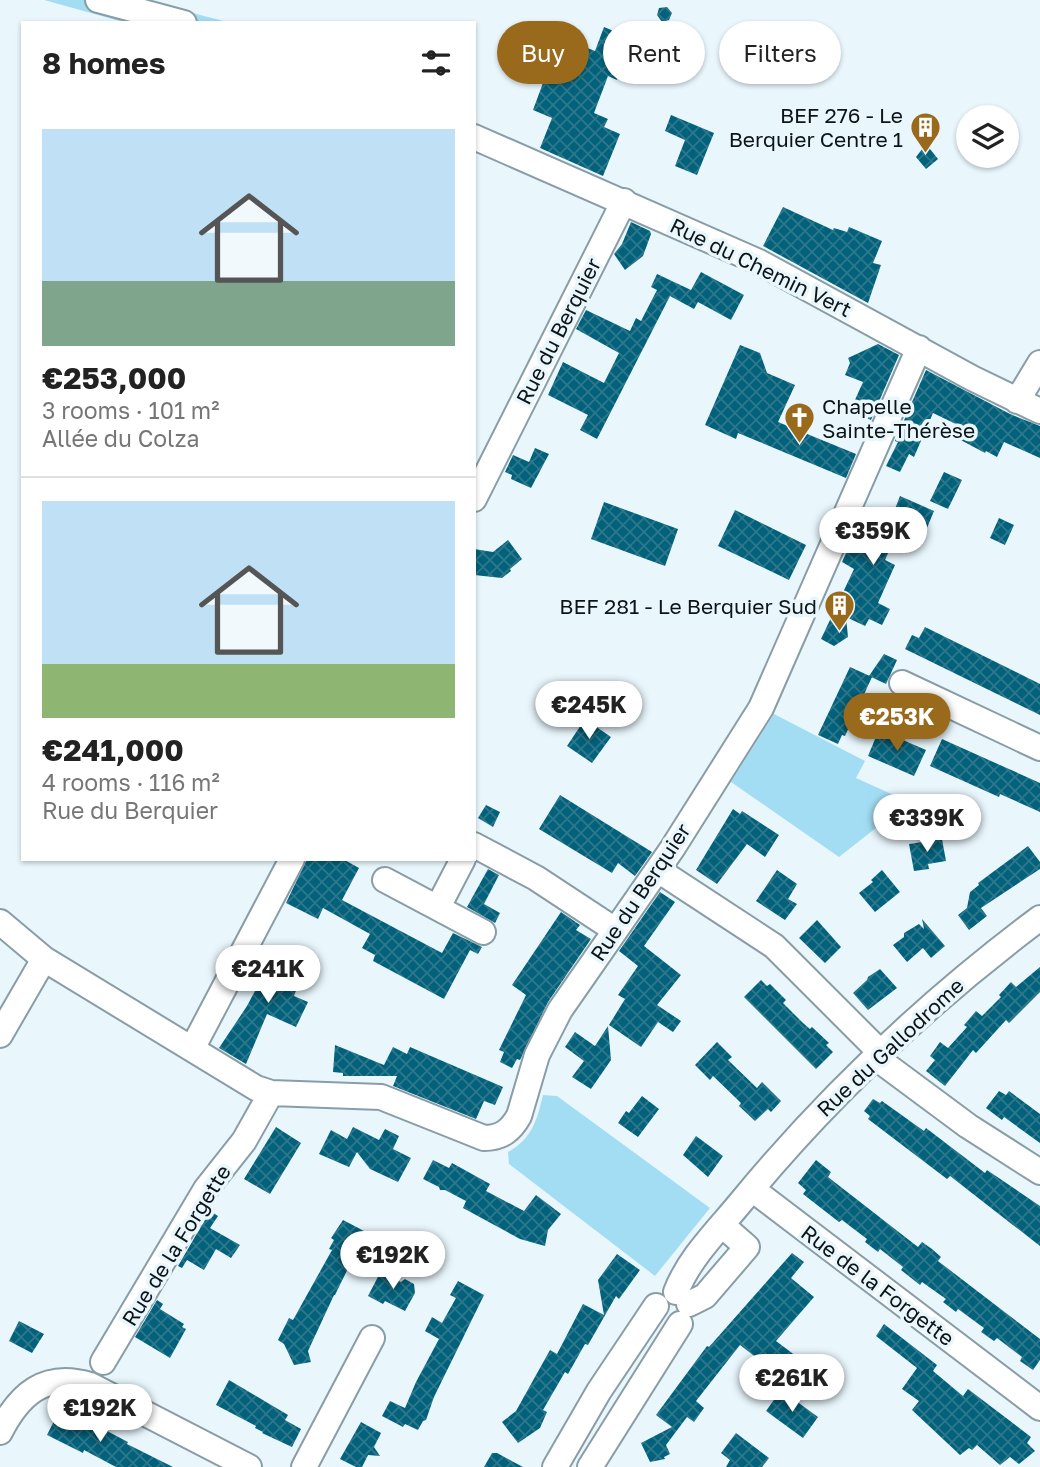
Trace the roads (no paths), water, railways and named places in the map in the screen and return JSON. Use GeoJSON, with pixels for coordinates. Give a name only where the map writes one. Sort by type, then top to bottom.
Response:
{"type":"FeatureCollection","features":[{"type":"Feature","properties":{"kind":"street"},"geometry":{"type":"LineString","coordinates":[[98,0],[177,21]]}},
{"type":"Feature","properties":{"kind":"street","name":"Rue du Chemin Vert"},"geometry":{"type":"LineString","coordinates":[[476,138],[760,262],[1040,411]]}},
{"type":"Feature","properties":{"kind":"street","name":"Rue du Berquier"},"geometry":{"type":"LineString","coordinates":[[476,495],[624,201]]}},
{"type":"Feature","properties":{"kind":"street","name":"Rue du Berquier"},"geometry":{"type":"LineString","coordinates":[[0,922],[44,960],[244,1082],[271,1093],[381,1097],[484,1138],[503,1135],[519,1116],[535,1062],[570,995],[658,870],[761,708],[919,348]]}},
{"type":"Feature","properties":{"kind":"street"},"geometry":{"type":"LineString","coordinates":[[1017,401],[1040,363]]}},
{"type":"Feature","properties":{"kind":"street"},"geometry":{"type":"LineString","coordinates":[[902,683],[1040,748]]}},
{"type":"Feature","properties":{"kind":"street"},"geometry":{"type":"LineString","coordinates":[[476,846],[536,878],[615,930]]}},
{"type":"Feature","properties":{"kind":"street"},"geometry":{"type":"LineString","coordinates":[[192,1049],[291,861]]}},
{"type":"Feature","properties":{"kind":"street"},"geometry":{"type":"LineString","coordinates":[[438,907],[462,861]]}},
{"type":"Feature","properties":{"kind":"street"},"geometry":{"type":"LineString","coordinates":[[658,870],[767,941],[878,1054],[968,1126],[1040,1172]]}},
{"type":"Feature","properties":{"kind":"street"},"geometry":{"type":"LineString","coordinates":[[385,880],[483,932]]}},
{"type":"Feature","properties":{"kind":"street","name":"Rue du Gallodrome"},"geometry":{"type":"LineString","coordinates":[[752,1189],[797,1136],[878,1054],[954,985],[1040,918]]}},
{"type":"Feature","properties":{"kind":"street"},"geometry":{"type":"LineString","coordinates":[[0,1035],[44,960]]}},
{"type":"Feature","properties":{"kind":"street","name":"Rue de la Forgette"},"geometry":{"type":"LineString","coordinates":[[103,1362],[206,1189],[244,1141],[271,1093]]}},
{"type":"Feature","properties":{"kind":"street"},"geometry":{"type":"LineString","coordinates":[[590,1467],[675,1307],[684,1275],[752,1189]]}},
{"type":"Feature","properties":{"kind":"street","name":"Rue de la Forgette"},"geometry":{"type":"LineString","coordinates":[[752,1189],[1040,1408]]}},
{"type":"Feature","properties":{"kind":"street"},"geometry":{"type":"LineString","coordinates":[[555,1467],[599,1391],[675,1307],[705,1296],[747,1247],[722,1225]]}},
{"type":"Feature","properties":{"kind":"street"},"geometry":{"type":"LineString","coordinates":[[304,1467],[372,1338]]}},
{"type":"Feature","properties":{"kind":"street"},"geometry":{"type":"LineString","coordinates":[[0,1433],[15,1405],[30,1392],[50,1383],[73,1381],[90,1385],[249,1467]]}},
{"type":"Feature","properties":{"kind":"place","name":"BEF 276 - Le Berquier Centre 1"},"geometry":{"type":"Point","coordinates":[926,154]}},
{"type":"Feature","properties":{"kind":"place","name":"Chapelle Sainte-Thérèse"},"geometry":{"type":"Point","coordinates":[799,445]}},
{"type":"Feature","properties":{"kind":"place","name":"BEF 281 - Le Berquier Sud"},"geometry":{"type":"Point","coordinates":[840,633]}}]}
